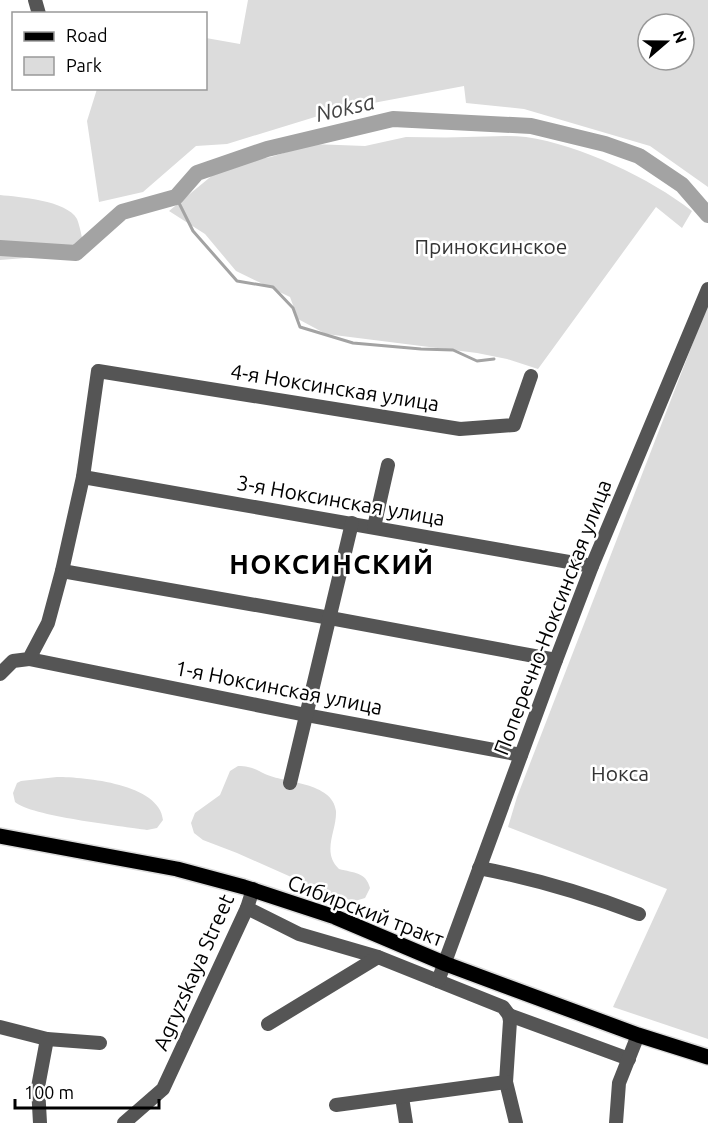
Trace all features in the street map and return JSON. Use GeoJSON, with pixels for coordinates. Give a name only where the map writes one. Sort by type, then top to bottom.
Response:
{"type":"FeatureCollection","features":[{"type":"Feature","properties":{"kind":"main road","name":"Сибирский тракт"},"geometry":{"type":"LineString","coordinates":[[0,836],[177,869],[253,889],[335,917],[446,964],[638,1035],[708,1057]]}},
{"type":"Feature","properties":{"kind":"street","name":"Поперечно-Ноксинская улица"},"geometry":{"type":"LineString","coordinates":[[438,981],[592,566],[708,289]]}},
{"type":"Feature","properties":{"kind":"street","name":"4-я Ноксинская улица"},"geometry":{"type":"LineString","coordinates":[[83,477],[98,371],[460,429],[514,425],[531,376]]}},
{"type":"Feature","properties":{"kind":"street"},"geometry":{"type":"LineString","coordinates":[[374,527],[388,465]]}},
{"type":"Feature","properties":{"kind":"street","name":"3-я Ноксинская улица"},"geometry":{"type":"LineString","coordinates":[[83,477],[592,566]]}},
{"type":"Feature","properties":{"kind":"street"},"geometry":{"type":"LineString","coordinates":[[0,674],[12,661],[29,659],[48,623],[83,477]]}},
{"type":"Feature","properties":{"kind":"street"},"geometry":{"type":"LineString","coordinates":[[290,783],[352,523]]}},
{"type":"Feature","properties":{"kind":"street"},"geometry":{"type":"LineString","coordinates":[[62,571],[556,660]]}},
{"type":"Feature","properties":{"kind":"street","name":"1-я Ноксинская улица"},"geometry":{"type":"LineString","coordinates":[[29,659],[306,715],[521,755]]}},
{"type":"Feature","properties":{"kind":"street"},"geometry":{"type":"LineString","coordinates":[[479,868],[526,877],[588,894],[639,914]]}},
{"type":"Feature","properties":{"kind":"street","name":"Agryzskaya Street"},"geometry":{"type":"LineString","coordinates":[[124,1123],[163,1089],[253,889]]}},
{"type":"Feature","properties":{"kind":"street"},"geometry":{"type":"LineString","coordinates":[[246,908],[299,934],[378,957],[503,1007],[509,1015],[629,1059]]}},
{"type":"Feature","properties":{"kind":"street"},"geometry":{"type":"LineString","coordinates":[[268,1024],[378,957]]}},
{"type":"Feature","properties":{"kind":"street"},"geometry":{"type":"LineString","coordinates":[[509,1015],[506,1082],[516,1123]]}},
{"type":"Feature","properties":{"kind":"street"},"geometry":{"type":"LineString","coordinates":[[0,1027],[47,1039],[100,1043]]}},
{"type":"Feature","properties":{"kind":"street"},"geometry":{"type":"LineString","coordinates":[[616,1123],[619,1083],[638,1035]]}},
{"type":"Feature","properties":{"kind":"street"},"geometry":{"type":"LineString","coordinates":[[40,1123],[38,1087],[47,1039]]}},
{"type":"Feature","properties":{"kind":"street"},"geometry":{"type":"LineString","coordinates":[[336,1105],[506,1082]]}},
{"type":"Feature","properties":{"kind":"street"},"geometry":{"type":"LineString","coordinates":[[402,1097],[406,1123]]}},
{"type":"Feature","properties":{"kind":"green space"},"geometry":{"type":"Polygon","coordinates":[[[248,0],[708,0],[708,187],[650,146],[524,109],[466,103],[464,86],[341,109],[227,144],[196,146],[143,192],[99,202],[87,121],[97,90],[207,90],[207,38],[240,44],[248,0]]]}},
{"type":"Feature","properties":{"kind":"green space","name":"Приноксинское"},"geometry":{"type":"Polygon","coordinates":[[[511,136],[547,141],[591,155],[635,175],[692,211],[682,228],[656,207],[538,369],[507,359],[477,353],[326,334],[298,319],[290,297],[236,271],[205,234],[169,211],[214,174],[247,161],[271,157],[312,144],[365,146],[406,137],[511,136]]]}},
{"type":"Feature","properties":{"kind":"green space"},"geometry":{"type":"Polygon","coordinates":[[[0,195],[42,201],[63,208],[77,219],[82,238],[71,249],[51,250],[25,258],[0,260],[0,195]]]}},
{"type":"Feature","properties":{"kind":"green space","name":"Нокса"},"geometry":{"type":"Polygon","coordinates":[[[708,304],[708,1039],[613,1007],[667,889],[508,827],[517,797],[708,304]]]}},
{"type":"Feature","properties":{"kind":"green space"},"geometry":{"type":"Polygon","coordinates":[[[238,766],[249,767],[273,777],[317,789],[333,801],[336,819],[330,848],[331,856],[339,869],[359,874],[366,879],[370,888],[365,898],[355,901],[334,896],[203,840],[194,833],[191,823],[195,813],[220,795],[230,771],[238,766]]]}},
{"type":"Feature","properties":{"kind":"green space"},"geometry":{"type":"Polygon","coordinates":[[[57,777],[102,781],[136,791],[149,798],[159,808],[163,820],[157,828],[147,830],[38,812],[15,802],[13,793],[17,783],[57,777]]]}},
{"type":"Feature","properties":{"kind":"waterway","name":"Noksa"},"geometry":{"type":"LineString","coordinates":[[0,248],[76,253],[122,212],[176,197],[197,173],[267,149],[393,119],[531,126],[605,144],[639,156],[682,185],[708,215]]}},
{"type":"Feature","properties":{"kind":"waterway"},"geometry":{"type":"LineString","coordinates":[[176,197],[193,231],[237,281],[273,287],[293,308],[300,327],[353,343],[453,350],[477,361],[494,359]]}},
{"type":"Feature","properties":{"kind":"district","name":"НОКСИНСКИЙ"},"geometry":{"type":"Point","coordinates":[332,564]}}]}
